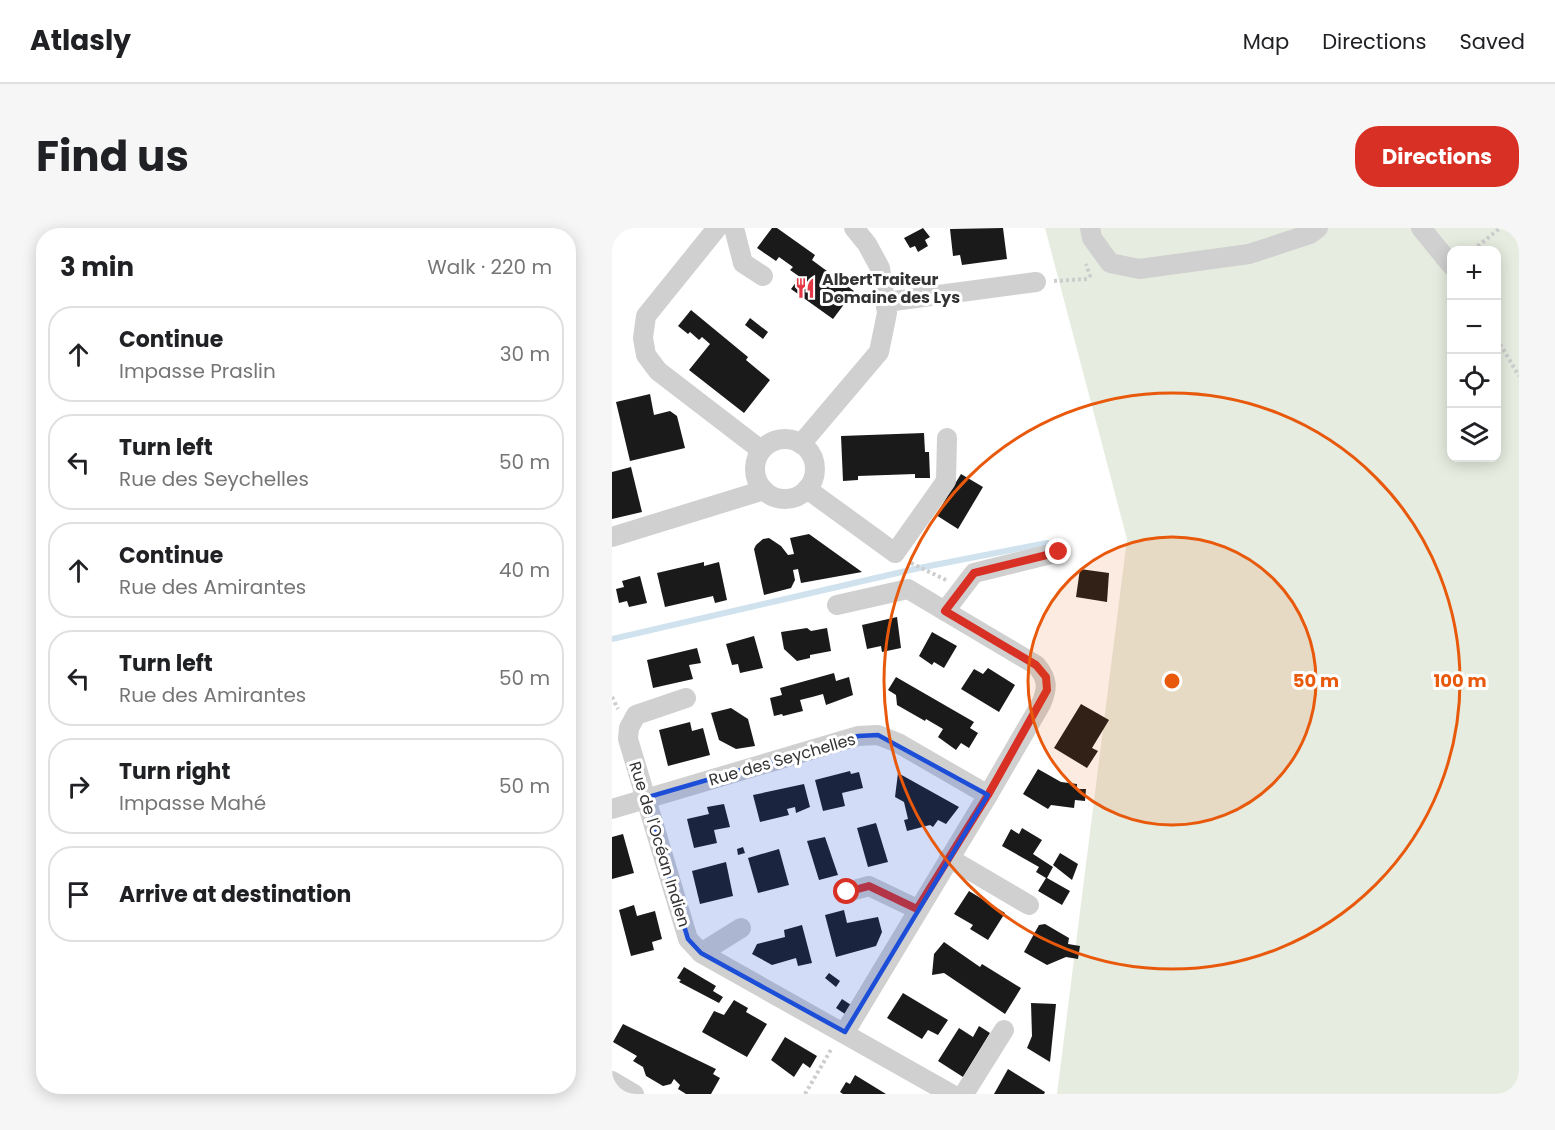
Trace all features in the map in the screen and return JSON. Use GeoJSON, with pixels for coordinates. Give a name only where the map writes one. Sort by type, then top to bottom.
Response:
{"type":"FeatureCollection","features":[{"type":"Feature","properties":{"kind":"street"},"geometry":{"type":"LineString","coordinates":[[717,228],[646,316],[643,338],[646,355],[658,371],[761,450]]}},
{"type":"Feature","properties":{"kind":"street"},"geometry":{"type":"LineString","coordinates":[[734,228],[743,263],[763,276]]}},
{"type":"Feature","properties":{"kind":"street"},"geometry":{"type":"LineString","coordinates":[[801,444],[879,352],[887,313],[880,268],[867,244],[854,228]]}},
{"type":"Feature","properties":{"kind":"street"},"geometry":{"type":"LineString","coordinates":[[1090,228],[1092,238],[1110,263],[1138,269],[1249,254],[1310,234],[1318,228]]}},
{"type":"Feature","properties":{"kind":"street"},"geometry":{"type":"LineString","coordinates":[[1421,228],[1447,260]]}},
{"type":"Feature","properties":{"kind":"street"},"geometry":{"type":"LineString","coordinates":[[886,302],[1036,282]]}},
{"type":"Feature","properties":{"kind":"street"},"geometry":{"type":"LineString","coordinates":[[807,489],[896,553],[946,481],[947,438]]}},
{"type":"Feature","properties":{"kind":"street"},"geometry":{"type":"LineString","coordinates":[[776,440],[793,440],[801,444],[813,460],[815,470],[807,489],[800,495],[781,499],[764,490],[758,483],[755,466],[761,450],[776,440]]}},
{"type":"Feature","properties":{"kind":"street"},"geometry":{"type":"LineString","coordinates":[[612,537],[764,490]]}},
{"type":"Feature","properties":{"kind":"street"},"geometry":{"type":"LineString","coordinates":[[945,611],[974,573],[1059,552]]}},
{"type":"Feature","properties":{"kind":"street"},"geometry":{"type":"LineString","coordinates":[[837,605],[908,589],[1036,665],[1046,677],[1047,690],[988,795],[917,909],[845,1032]]}},
{"type":"Feature","properties":{"kind":"street","name":"Rue de l'Océan Indien"},"geometry":{"type":"LineString","coordinates":[[686,698],[636,715],[629,728],[628,738],[688,939],[702,953],[951,1094]]}},
{"type":"Feature","properties":{"kind":"street","name":"Rue des Seychelles"},"geometry":{"type":"LineString","coordinates":[[612,809],[858,736],[878,735],[898,743],[988,795]]}},
{"type":"Feature","properties":{"kind":"street"},"geometry":{"type":"LineString","coordinates":[[949,858],[1029,905]]}},
{"type":"Feature","properties":{"kind":"street"},"geometry":{"type":"LineString","coordinates":[[847,892],[869,886],[917,909]]}},
{"type":"Feature","properties":{"kind":"street"},"geometry":{"type":"LineString","coordinates":[[702,953],[741,928]]}},
{"type":"Feature","properties":{"kind":"street"},"geometry":{"type":"LineString","coordinates":[[964,1094],[1004,1030]]}},
{"type":"Feature","properties":{"kind":"street"},"geometry":{"type":"LineString","coordinates":[[612,1081],[634,1094]]}},
{"type":"Feature","properties":{"kind":"path"},"geometry":{"type":"LineString","coordinates":[[1478,246],[1500,228]]}},
{"type":"Feature","properties":{"kind":"path"},"geometry":{"type":"LineString","coordinates":[[1036,282],[1087,279]]}},
{"type":"Feature","properties":{"kind":"path"},"geometry":{"type":"LineString","coordinates":[[1501,346],[1519,376]]}},
{"type":"Feature","properties":{"kind":"path"},"geometry":{"type":"LineString","coordinates":[[896,553],[907,561],[962,588]]}},
{"type":"Feature","properties":{"kind":"path"},"geometry":{"type":"LineString","coordinates":[[805,1094],[845,1032]]}},
{"type":"Feature","properties":{"kind":"highlighted area"},"geometry":{"type":"Polygon","coordinates":[[[878,735],[988,795],[845,1032],[701,953],[688,939],[645,798],[858,736],[878,735]]]}},
{"type":"Feature","properties":{"kind":"shaded area"},"geometry":{"type":"Polygon","coordinates":[[[1045,228],[1519,228],[1519,1094],[1057,1094],[1127,539],[1045,228]]]}},
{"type":"Feature","properties":{"kind":"building"},"geometry":{"type":"Polygon","coordinates":[[[772,228],[777,228],[815,255],[812,260],[854,291],[833,319],[791,289],[800,277],[790,270],[793,267],[779,257],[776,261],[757,248],[772,228]]]}},
{"type":"Feature","properties":{"kind":"building"},"geometry":{"type":"Polygon","coordinates":[[[923,228],[930,237],[925,240],[928,246],[918,252],[915,246],[910,248],[904,238],[923,228]]]}},
{"type":"Feature","properties":{"kind":"building"},"geometry":{"type":"Polygon","coordinates":[[[1003,228],[1007,259],[962,265],[960,255],[953,256],[950,229],[1003,228]]]}},
{"type":"Feature","properties":{"kind":"building"},"geometry":{"type":"Polygon","coordinates":[[[691,310],[748,357],[746,360],[770,380],[744,413],[689,370],[710,344],[702,337],[699,340],[678,326],[691,310]]]}},
{"type":"Feature","properties":{"kind":"building"},"geometry":{"type":"Polygon","coordinates":[[[750,318],[768,332],[763,339],[745,325],[750,318]]]}},
{"type":"Feature","properties":{"kind":"building"},"geometry":{"type":"Polygon","coordinates":[[[650,394],[654,415],[670,411],[677,416],[685,448],[630,461],[616,402],[650,394]]]}},
{"type":"Feature","properties":{"kind":"building"},"geometry":{"type":"Polygon","coordinates":[[[924,433],[925,452],[929,452],[930,478],[915,478],[915,474],[858,476],[858,480],[843,481],[841,436],[924,433]]]}},
{"type":"Feature","properties":{"kind":"building"},"geometry":{"type":"Polygon","coordinates":[[[631,467],[642,512],[612,519],[612,472],[631,467]]]}},
{"type":"Feature","properties":{"kind":"building"},"geometry":{"type":"Polygon","coordinates":[[[961,474],[983,487],[958,529],[936,515],[961,474]]]}},
{"type":"Feature","properties":{"kind":"building"},"geometry":{"type":"Polygon","coordinates":[[[809,534],[862,572],[801,583],[798,569],[793,570],[795,580],[791,588],[764,595],[754,549],[756,545],[763,539],[769,538],[781,546],[788,555],[794,554],[790,538],[809,534]]]}},
{"type":"Feature","properties":{"kind":"building"},"geometry":{"type":"Polygon","coordinates":[[[704,562],[704,566],[719,562],[727,600],[715,603],[713,596],[665,607],[657,573],[704,562]]]}},
{"type":"Feature","properties":{"kind":"building"},"geometry":{"type":"Polygon","coordinates":[[[1080,569],[1109,573],[1107,602],[1076,597],[1080,569]]]}},
{"type":"Feature","properties":{"kind":"building"},"geometry":{"type":"Polygon","coordinates":[[[640,576],[647,603],[629,607],[627,601],[619,603],[616,589],[624,587],[622,581],[640,576]]]}},
{"type":"Feature","properties":{"kind":"building"},"geometry":{"type":"Polygon","coordinates":[[[897,617],[901,648],[882,652],[881,646],[867,649],[862,625],[897,617]]]}},
{"type":"Feature","properties":{"kind":"building"},"geometry":{"type":"Polygon","coordinates":[[[807,628],[811,631],[827,628],[831,651],[810,655],[810,658],[797,661],[784,649],[781,632],[807,628]]]}},
{"type":"Feature","properties":{"kind":"building"},"geometry":{"type":"Polygon","coordinates":[[[932,632],[957,646],[944,668],[934,662],[932,665],[919,656],[932,632]]]}},
{"type":"Feature","properties":{"kind":"building"},"geometry":{"type":"Polygon","coordinates":[[[754,636],[763,668],[740,673],[738,664],[732,665],[726,644],[754,636]]]}},
{"type":"Feature","properties":{"kind":"building"},"geometry":{"type":"Polygon","coordinates":[[[697,648],[701,663],[689,665],[693,679],[653,688],[647,660],[697,648]]]}},
{"type":"Feature","properties":{"kind":"building"},"geometry":{"type":"Polygon","coordinates":[[[988,668],[1015,685],[999,712],[961,689],[974,669],[983,674],[988,668]]]}},
{"type":"Feature","properties":{"kind":"building"},"geometry":{"type":"Polygon","coordinates":[[[834,673],[836,681],[849,677],[853,695],[826,705],[823,694],[800,700],[803,711],[774,716],[770,698],[782,695],[780,688],[834,673]]]}},
{"type":"Feature","properties":{"kind":"building"},"geometry":{"type":"Polygon","coordinates":[[[896,677],[974,722],[970,728],[978,733],[969,748],[961,743],[956,750],[938,737],[943,729],[897,705],[896,695],[888,690],[896,677]]]}},
{"type":"Feature","properties":{"kind":"building"},"geometry":{"type":"Polygon","coordinates":[[[1081,704],[1109,720],[1092,748],[1098,751],[1087,768],[1054,748],[1081,704]]]}},
{"type":"Feature","properties":{"kind":"building"},"geometry":{"type":"Polygon","coordinates":[[[731,708],[748,719],[755,746],[736,749],[719,740],[711,713],[731,708]]]}},
{"type":"Feature","properties":{"kind":"building"},"geometry":{"type":"Polygon","coordinates":[[[690,722],[692,731],[703,728],[710,755],[668,766],[659,730],[690,722]]]}},
{"type":"Feature","properties":{"kind":"building"},"geometry":{"type":"Polygon","coordinates":[[[1038,769],[1061,782],[1077,784],[1077,789],[1086,789],[1085,801],[1075,800],[1074,808],[1051,805],[1048,809],[1023,794],[1038,769]]]}},
{"type":"Feature","properties":{"kind":"building"},"geometry":{"type":"Polygon","coordinates":[[[850,771],[851,774],[859,772],[863,788],[842,793],[845,806],[823,811],[815,780],[850,771]]]}},
{"type":"Feature","properties":{"kind":"building"},"geometry":{"type":"Polygon","coordinates":[[[898,773],[959,807],[946,824],[938,820],[933,827],[930,825],[907,831],[904,820],[908,819],[904,802],[895,797],[898,773]]]}},
{"type":"Feature","properties":{"kind":"building"},"geometry":{"type":"Polygon","coordinates":[[[804,784],[810,807],[796,813],[795,807],[787,809],[789,815],[760,822],[753,795],[804,784]]]}},
{"type":"Feature","properties":{"kind":"building"},"geometry":{"type":"Polygon","coordinates":[[[724,804],[730,827],[714,830],[717,843],[694,848],[687,819],[709,814],[707,807],[724,804]]]}},
{"type":"Feature","properties":{"kind":"building"},"geometry":{"type":"Polygon","coordinates":[[[876,823],[888,862],[868,867],[857,828],[876,823]]]}},
{"type":"Feature","properties":{"kind":"building"},"geometry":{"type":"Polygon","coordinates":[[[1022,828],[1042,840],[1033,854],[1053,867],[1047,878],[1070,891],[1062,905],[1038,891],[1046,878],[1036,872],[1039,867],[1002,846],[1011,829],[1019,834],[1022,828]]]}},
{"type":"Feature","properties":{"kind":"building"},"geometry":{"type":"Polygon","coordinates":[[[623,834],[634,873],[612,879],[612,837],[623,834]]]}},
{"type":"Feature","properties":{"kind":"building"},"geometry":{"type":"Polygon","coordinates":[[[825,837],[838,875],[819,880],[807,841],[825,837]]]}},
{"type":"Feature","properties":{"kind":"building"},"geometry":{"type":"Polygon","coordinates":[[[743,847],[745,853],[738,855],[737,849],[743,847]]]}},
{"type":"Feature","properties":{"kind":"building"},"geometry":{"type":"Polygon","coordinates":[[[779,849],[789,885],[758,893],[748,858],[779,849]]]}},
{"type":"Feature","properties":{"kind":"building"},"geometry":{"type":"Polygon","coordinates":[[[1060,853],[1078,864],[1072,880],[1053,865],[1060,853]]]}},
{"type":"Feature","properties":{"kind":"building"},"geometry":{"type":"Polygon","coordinates":[[[726,862],[733,896],[700,904],[692,871],[726,862]]]}},
{"type":"Feature","properties":{"kind":"building"},"geometry":{"type":"Polygon","coordinates":[[[969,891],[1005,913],[988,940],[970,929],[973,925],[954,914],[969,891]]]}},
{"type":"Feature","properties":{"kind":"building"},"geometry":{"type":"Polygon","coordinates":[[[634,905],[637,916],[655,911],[662,939],[652,942],[654,950],[631,956],[619,910],[634,905]]]}},
{"type":"Feature","properties":{"kind":"building"},"geometry":{"type":"Polygon","coordinates":[[[844,910],[847,923],[878,917],[882,932],[876,946],[836,957],[825,915],[844,910]]]}},
{"type":"Feature","properties":{"kind":"building"},"geometry":{"type":"Polygon","coordinates":[[[1045,924],[1069,938],[1068,944],[1080,946],[1078,959],[1066,957],[1047,965],[1024,952],[1039,925],[1045,924]]]}},
{"type":"Feature","properties":{"kind":"building"},"geometry":{"type":"Polygon","coordinates":[[[802,925],[812,963],[798,966],[796,958],[772,965],[752,954],[757,944],[785,937],[784,930],[802,925]]]}},
{"type":"Feature","properties":{"kind":"building"},"geometry":{"type":"Polygon","coordinates":[[[944,942],[980,967],[982,964],[1021,988],[1005,1014],[944,973],[932,975],[934,954],[944,942]]]}},
{"type":"Feature","properties":{"kind":"building"},"geometry":{"type":"Polygon","coordinates":[[[684,967],[716,986],[713,991],[723,997],[719,1003],[679,982],[681,980],[677,978],[684,967]]]}},
{"type":"Feature","properties":{"kind":"building"},"geometry":{"type":"Polygon","coordinates":[[[829,973],[840,981],[836,987],[825,978],[829,973]]]}},
{"type":"Feature","properties":{"kind":"building"},"geometry":{"type":"Polygon","coordinates":[[[903,993],[948,1020],[938,1035],[928,1030],[922,1039],[887,1018],[903,993]]]}},
{"type":"Feature","properties":{"kind":"building"},"geometry":{"type":"Polygon","coordinates":[[[842,999],[851,1005],[845,1014],[836,1008],[842,999]]]}},
{"type":"Feature","properties":{"kind":"building"},"geometry":{"type":"Polygon","coordinates":[[[734,1000],[748,1008],[746,1012],[767,1024],[747,1057],[702,1032],[714,1011],[724,1015],[734,1000]]]}},
{"type":"Feature","properties":{"kind":"building"},"geometry":{"type":"Polygon","coordinates":[[[1031,1003],[1056,1004],[1050,1062],[1027,1048],[1032,1036],[1031,1003]]]}},
{"type":"Feature","properties":{"kind":"building"},"geometry":{"type":"Polygon","coordinates":[[[623,1024],[716,1069],[713,1074],[720,1078],[711,1094],[686,1094],[678,1089],[680,1085],[674,1079],[671,1084],[663,1086],[646,1076],[643,1067],[633,1061],[637,1056],[613,1042],[623,1024]]]}},
{"type":"Feature","properties":{"kind":"building"},"geometry":{"type":"Polygon","coordinates":[[[979,1026],[990,1033],[963,1077],[938,1061],[959,1028],[973,1037],[979,1026]]]}},
{"type":"Feature","properties":{"kind":"building"},"geometry":{"type":"Polygon","coordinates":[[[785,1037],[817,1056],[810,1068],[803,1063],[794,1077],[771,1060],[785,1037]]]}},
{"type":"Feature","properties":{"kind":"building"},"geometry":{"type":"Polygon","coordinates":[[[1008,1069],[1045,1092],[1044,1094],[994,1094],[1008,1069]]]}},
{"type":"Feature","properties":{"kind":"building"},"geometry":{"type":"Polygon","coordinates":[[[855,1075],[886,1094],[843,1094],[840,1092],[846,1082],[850,1084],[855,1075]]]}},
{"type":"Feature","properties":{"kind":"waterway"},"geometry":{"type":"LineString","coordinates":[[612,639],[919,568],[1047,543]]}},
{"type":"Feature","properties":{"kind":"place","name":"AlbertTraiteur Domaine des Lys"},"geometry":{"type":"Point","coordinates":[805,288]}},
{"type":"Feature","properties":{"kind":"route"},"geometry":{"type":"LineString","coordinates":[[847,892],[869,886],[917,909],[988,795],[1047,690],[1046,677],[1036,665],[945,611],[974,573],[1059,552]]}}]}
